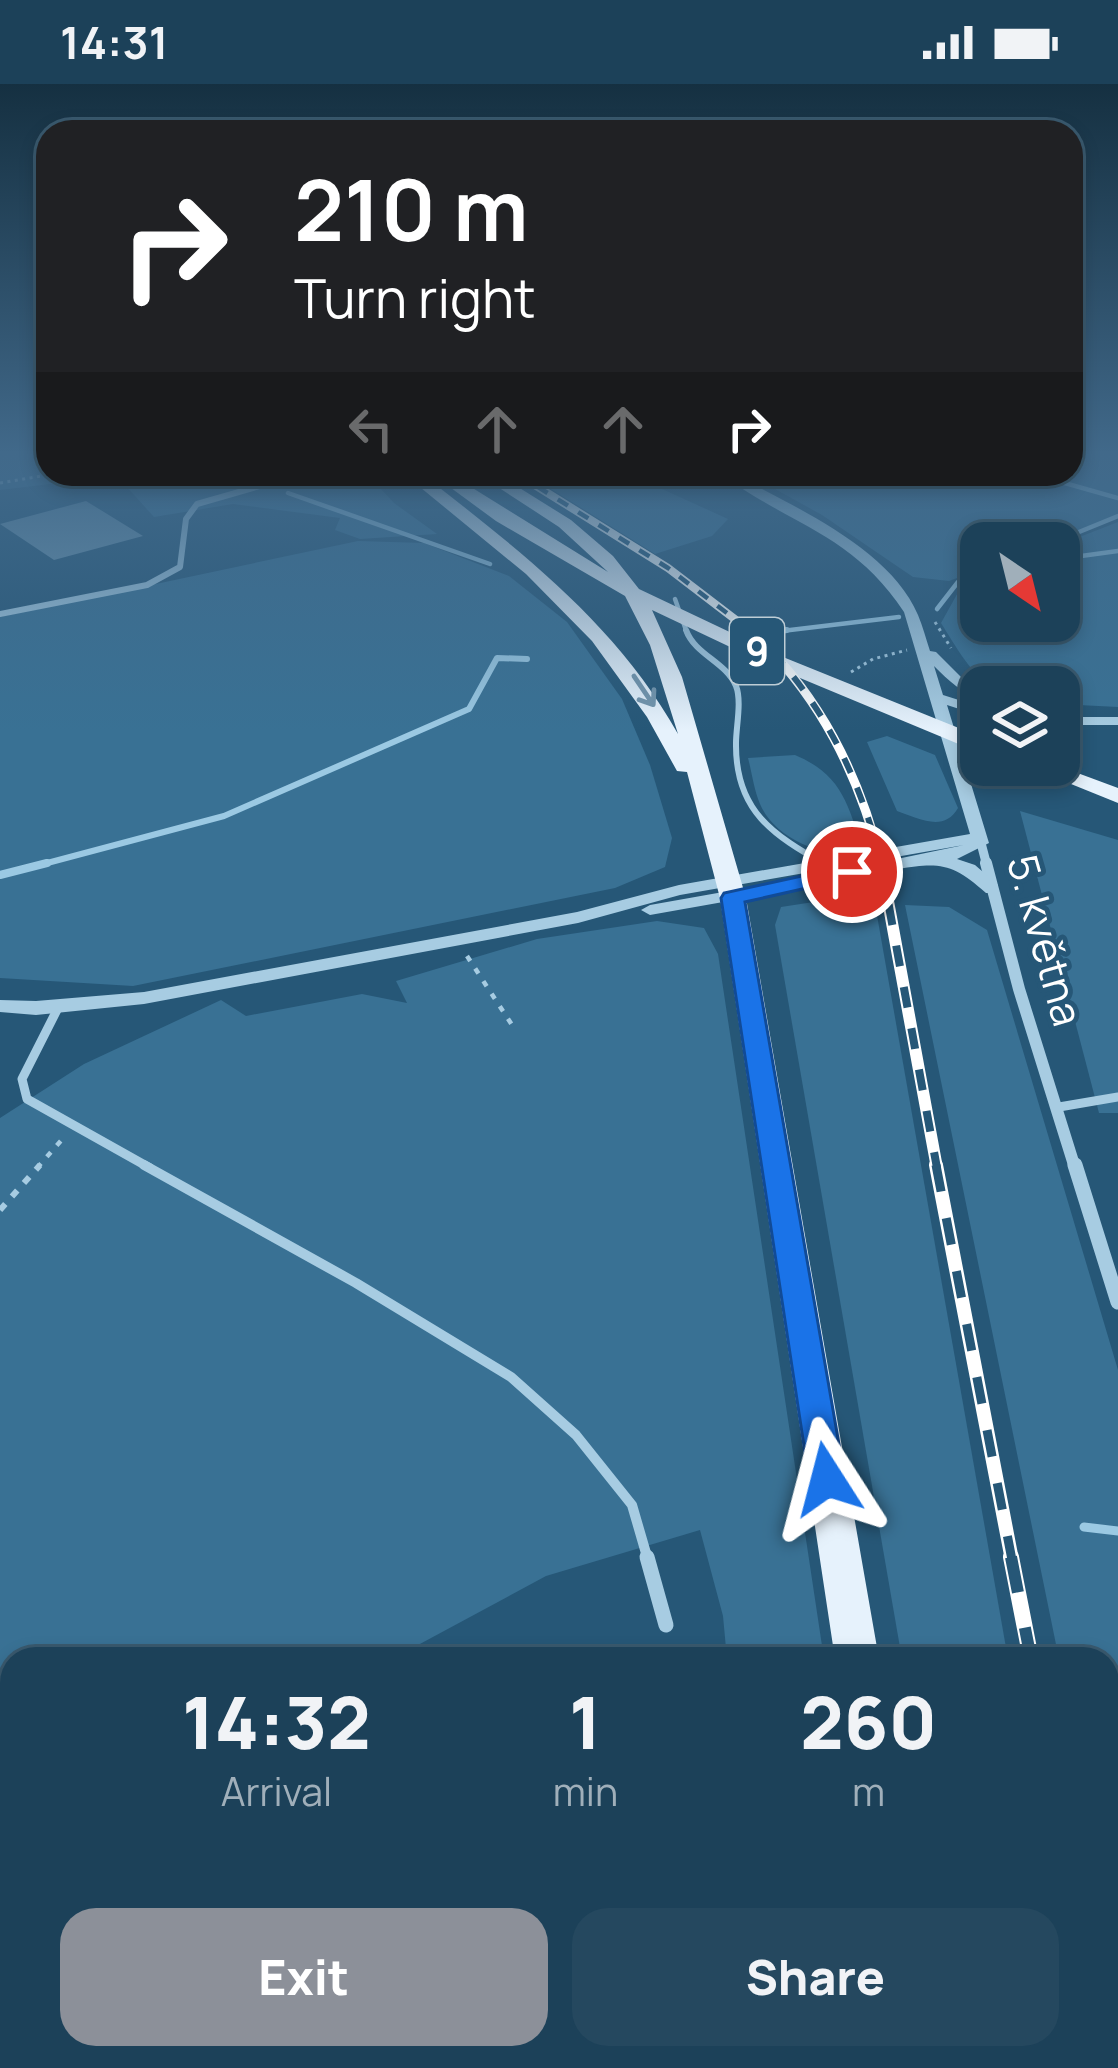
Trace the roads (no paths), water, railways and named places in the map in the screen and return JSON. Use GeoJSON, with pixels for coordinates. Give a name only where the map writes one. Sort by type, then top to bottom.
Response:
{"type":"FeatureCollection","features":[{"type":"Feature","properties":{"kind":"main road","name":"9"},"geometry":{"type":"LineString","coordinates":[[503,546],[596,628],[662,718],[707,809]]}},
{"type":"Feature","properties":{"kind":"main road","name":"9"},"geometry":{"type":"LineString","coordinates":[[551,546],[705,627],[960,736]]}},
{"type":"Feature","properties":{"kind":"main road","name":"9"},"geometry":{"type":"LineString","coordinates":[[591,546],[626,583],[643,611],[696,747],[707,809],[731,890],[854,1647]]}},
{"type":"Feature","properties":{"kind":"main road"},"geometry":{"type":"LineString","coordinates":[[1080,782],[1118,796]]}},
{"type":"Feature","properties":{"kind":"street"},"geometry":{"type":"LineString","coordinates":[[0,614],[147,585],[180,567],[183,546]]}},
{"type":"Feature","properties":{"kind":"street","name":"5. května"},"geometry":{"type":"LineString","coordinates":[[847,546],[903,599],[925,648],[1019,989],[1118,1302]]}},
{"type":"Feature","properties":{"kind":"street"},"geometry":{"type":"LineString","coordinates":[[925,648],[960,683]]}},
{"type":"Feature","properties":{"kind":"street"},"geometry":{"type":"LineString","coordinates":[[939,698],[960,698]]}},
{"type":"Feature","properties":{"kind":"street"},"geometry":{"type":"LineString","coordinates":[[939,698],[960,705]]}},
{"type":"Feature","properties":{"kind":"street"},"geometry":{"type":"LineString","coordinates":[[1080,720],[1118,721]]}},
{"type":"Feature","properties":{"kind":"street"},"geometry":{"type":"LineString","coordinates":[[954,752],[960,748]]}},
{"type":"Feature","properties":{"kind":"street"},"geometry":{"type":"LineString","coordinates":[[731,890],[938,841],[980,840]]}},
{"type":"Feature","properties":{"kind":"street"},"geometry":{"type":"LineString","coordinates":[[0,1006],[144,998],[578,917],[935,858],[961,853],[980,840]]}},
{"type":"Feature","properties":{"kind":"street"},"geometry":{"type":"LineString","coordinates":[[935,858],[964,866],[992,889]]}},
{"type":"Feature","properties":{"kind":"lane"},"geometry":{"type":"LineString","coordinates":[[675,599],[690,642],[725,671],[736,688],[736,763],[751,807],[772,834],[826,866]]}},
{"type":"Feature","properties":{"kind":"lane"},"geometry":{"type":"LineString","coordinates":[[59,1006],[22,1078],[27,1099],[356,1283],[511,1377],[576,1435],[632,1504],[666,1625]]}},
{"type":"Feature","properties":{"kind":"lane"},"geometry":{"type":"LineString","coordinates":[[1059,1108],[1118,1097]]}},
{"type":"Feature","properties":{"kind":"waterway"},"geometry":{"type":"LineString","coordinates":[[438,546],[490,564]]}},
{"type":"Feature","properties":{"kind":"waterway"},"geometry":{"type":"LineString","coordinates":[[1080,556],[1118,551]]}},
{"type":"Feature","properties":{"kind":"waterway"},"geometry":{"type":"LineString","coordinates":[[937,609],[960,581]]}},
{"type":"Feature","properties":{"kind":"waterway"},"geometry":{"type":"LineString","coordinates":[[787,630],[765,633],[899,617]]}},
{"type":"Feature","properties":{"kind":"waterway"},"geometry":{"type":"LineString","coordinates":[[36,866],[224,816],[469,709],[497,658],[527,659]]}},
{"type":"Feature","properties":{"kind":"waterway"},"geometry":{"type":"LineString","coordinates":[[0,875],[47,863]]}},
{"type":"Feature","properties":{"kind":"waterway"},"geometry":{"type":"LineString","coordinates":[[1084,1527],[1118,1531]]}},
{"type":"Feature","properties":{"kind":"railway"},"geometry":{"type":"LineString","coordinates":[[632,546],[753,633]]}},
{"type":"Feature","properties":{"kind":"railway"},"geometry":{"type":"LineString","coordinates":[[750,630],[753,633]]}},
{"type":"Feature","properties":{"kind":"railway"},"geometry":{"type":"LineString","coordinates":[[753,633],[797,681],[834,738],[862,799],[882,866]]}},
{"type":"Feature","properties":{"kind":"railway"},"geometry":{"type":"LineString","coordinates":[[881,863],[937,1168]]}},
{"type":"Feature","properties":{"kind":"railway"},"geometry":{"type":"LineString","coordinates":[[936,1165],[1012,1560]]}},
{"type":"Feature","properties":{"kind":"railway"},"geometry":{"type":"LineString","coordinates":[[1011,1557],[1029,1647]]}}]}
